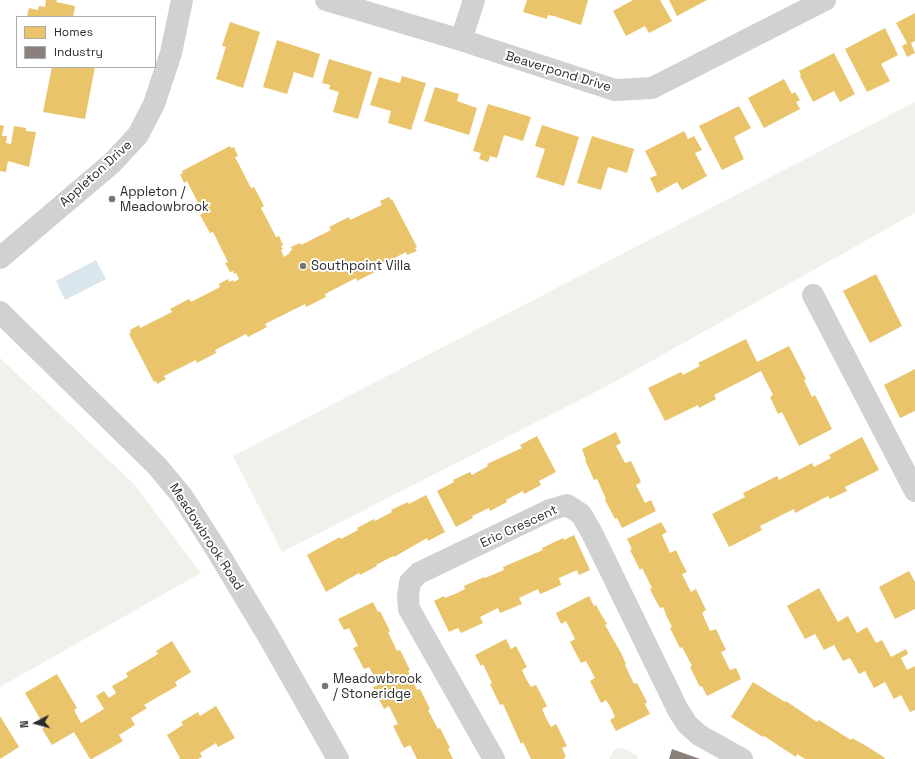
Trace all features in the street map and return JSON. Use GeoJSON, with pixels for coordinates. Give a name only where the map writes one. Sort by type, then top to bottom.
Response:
{"type":"FeatureCollection","features":[{"type":"Feature","properties":{"kind":"street","name":"Appleton Drive"},"geometry":{"type":"LineString","coordinates":[[0,258],[112,163],[138,135],[154,104],[171,53],[182,0]]}},
{"type":"Feature","properties":{"kind":"street","name":"Beaverpond Drive"},"geometry":{"type":"LineString","coordinates":[[326,0],[461,40],[580,80],[615,90],[652,88],[825,0]]}},
{"type":"Feature","properties":{"kind":"street"},"geometry":{"type":"LineString","coordinates":[[461,40],[474,0]]}},
{"type":"Feature","properties":{"kind":"street"},"geometry":{"type":"LineString","coordinates":[[813,295],[915,491]]}},
{"type":"Feature","properties":{"kind":"street","name":"Meadowbrook Road"},"geometry":{"type":"LineString","coordinates":[[0,312],[157,466],[182,496],[216,549],[338,759]]}},
{"type":"Feature","properties":{"kind":"street","name":"Eric Crescent"},"geometry":{"type":"LineString","coordinates":[[494,759],[409,609],[408,596],[410,582],[419,573],[550,510],[567,505],[581,514],[592,533],[678,710],[687,724],[699,734],[742,759]]}},
{"type":"Feature","properties":{"kind":"shaded area"},"geometry":{"type":"Polygon","coordinates":[[[915,102],[915,213],[607,386],[282,552],[233,456],[915,102]]]}},
{"type":"Feature","properties":{"kind":"shaded area"},"geometry":{"type":"Polygon","coordinates":[[[96,260],[106,279],[65,300],[56,281],[96,260]]]}},
{"type":"Feature","properties":{"kind":"shaded area"},"geometry":{"type":"Polygon","coordinates":[[[0,358],[134,484],[201,573],[0,687],[0,358]]]}},
{"type":"Feature","properties":{"kind":"shaded area"},"geometry":{"type":"Polygon","coordinates":[[[623,748],[636,755],[638,759],[609,759],[614,749],[623,748]]]}},
{"type":"Feature","properties":{"kind":"building: Homes"},"geometry":{"type":"Polygon","coordinates":[[[46,0],[57,0],[56,2],[75,6],[73,16],[27,16],[29,8],[38,10],[39,6],[45,7],[46,0]]]}},
{"type":"Feature","properties":{"kind":"building: Homes"},"geometry":{"type":"Polygon","coordinates":[[[527,0],[588,0],[581,25],[554,16],[548,15],[547,19],[523,12],[527,0]]]}},
{"type":"Feature","properties":{"kind":"building: Homes"},"geometry":{"type":"Polygon","coordinates":[[[633,0],[660,0],[672,21],[649,33],[645,26],[626,36],[613,11],[633,0]]]}},
{"type":"Feature","properties":{"kind":"building: Homes"},"geometry":{"type":"Polygon","coordinates":[[[669,0],[707,0],[677,16],[669,0]]]}},
{"type":"Feature","properties":{"kind":"building: Homes"},"geometry":{"type":"Polygon","coordinates":[[[915,13],[915,41],[911,43],[915,53],[907,57],[902,46],[907,43],[896,23],[915,13]]]}},
{"type":"Feature","properties":{"kind":"building: Homes"},"geometry":{"type":"Polygon","coordinates":[[[230,22],[260,32],[243,88],[216,79],[226,47],[222,46],[230,22]]]}},
{"type":"Feature","properties":{"kind":"building: Homes"},"geometry":{"type":"Polygon","coordinates":[[[885,28],[898,55],[881,64],[890,81],[867,92],[845,49],[885,28]]]}},
{"type":"Feature","properties":{"kind":"building: Homes"},"geometry":{"type":"Polygon","coordinates":[[[277,40],[320,54],[313,78],[294,72],[287,94],[263,87],[277,40]]]}},
{"type":"Feature","properties":{"kind":"building: Homes"},"geometry":{"type":"Polygon","coordinates":[[[834,53],[855,94],[840,102],[834,91],[813,102],[799,71],[834,53]]]}},
{"type":"Feature","properties":{"kind":"building: Homes"},"geometry":{"type":"Polygon","coordinates":[[[329,59],[372,72],[358,119],[333,112],[339,92],[329,89],[330,85],[322,83],[329,59]]]}},
{"type":"Feature","properties":{"kind":"building: Homes"},"geometry":{"type":"Polygon","coordinates":[[[52,68],[95,68],[85,119],[43,112],[52,68]]]}},
{"type":"Feature","properties":{"kind":"building: Homes"},"geometry":{"type":"Polygon","coordinates":[[[402,76],[426,83],[411,130],[388,123],[391,111],[370,105],[379,77],[400,83],[402,76]]]}},
{"type":"Feature","properties":{"kind":"building: Homes"},"geometry":{"type":"Polygon","coordinates":[[[784,79],[792,94],[795,92],[800,100],[796,102],[800,109],[764,128],[748,98],[784,79]]]}},
{"type":"Feature","properties":{"kind":"building: Homes"},"geometry":{"type":"Polygon","coordinates":[[[435,87],[459,94],[457,101],[477,108],[469,135],[424,121],[435,87]]]}},
{"type":"Feature","properties":{"kind":"building: Homes"},"geometry":{"type":"Polygon","coordinates":[[[488,104],[531,117],[523,141],[504,135],[497,158],[490,156],[488,162],[479,159],[481,153],[473,151],[488,104]]]}},
{"type":"Feature","properties":{"kind":"building: Homes"},"geometry":{"type":"Polygon","coordinates":[[[739,106],[751,128],[734,137],[744,159],[722,170],[699,126],[739,106]]]}},
{"type":"Feature","properties":{"kind":"building: Homes"},"geometry":{"type":"Polygon","coordinates":[[[0,125],[4,126],[2,136],[7,136],[6,143],[11,144],[14,126],[26,128],[26,131],[36,132],[29,167],[8,161],[6,172],[0,171],[0,125]]]}},
{"type":"Feature","properties":{"kind":"building: Homes"},"geometry":{"type":"Polygon","coordinates":[[[542,125],[579,137],[564,186],[536,177],[545,149],[535,146],[542,125]]]}},
{"type":"Feature","properties":{"kind":"building: Homes"},"geometry":{"type":"Polygon","coordinates":[[[684,131],[688,139],[694,136],[702,150],[695,153],[707,176],[682,190],[677,182],[657,193],[650,178],[657,175],[645,151],[684,131]]]}},
{"type":"Feature","properties":{"kind":"building: Homes"},"geometry":{"type":"Polygon","coordinates":[[[592,136],[634,149],[627,173],[608,167],[601,190],[577,183],[592,136]]]}},
{"type":"Feature","properties":{"kind":"building: Homes","name":"Southpoint Villa"},"geometry":{"type":"Polygon","coordinates":[[[230,146],[231,148],[234,147],[238,156],[235,157],[251,188],[254,187],[264,206],[261,208],[276,237],[279,236],[283,245],[281,246],[283,249],[281,250],[284,257],[290,253],[289,252],[292,250],[291,247],[300,243],[301,245],[331,230],[329,227],[349,217],[350,220],[382,205],[380,201],[389,197],[391,200],[392,199],[417,247],[415,248],[417,251],[407,255],[406,252],[375,268],[377,271],[357,281],[356,278],[325,294],[326,297],[306,307],[305,304],[265,324],[267,327],[248,337],[246,334],[215,350],[216,353],[197,363],[196,360],[164,376],[166,379],[157,384],[156,381],[154,382],[129,334],[131,333],[130,330],[139,325],[140,328],[172,312],[170,309],[189,299],[191,302],[220,287],[219,284],[228,279],[229,282],[233,280],[234,282],[239,279],[236,273],[234,274],[233,271],[230,272],[225,263],[228,262],[213,232],[210,233],[200,215],[203,213],[187,181],[184,183],[180,174],[183,173],[182,171],[230,146]]]}},
{"type":"Feature","properties":{"kind":"building: Homes"},"geometry":{"type":"Polygon","coordinates":[[[876,274],[902,326],[870,343],[843,291],[876,274]]]}},
{"type":"Feature","properties":{"kind":"building: Homes"},"geometry":{"type":"Polygon","coordinates":[[[746,339],[757,362],[789,346],[806,379],[804,380],[812,397],[815,395],[832,429],[799,446],[782,412],[778,414],[770,397],[773,395],[761,371],[714,395],[716,399],[699,408],[698,405],[665,421],[648,388],[681,372],[683,375],[700,366],[698,363],[746,339]]]}},
{"type":"Feature","properties":{"kind":"building: Homes"},"geometry":{"type":"Polygon","coordinates":[[[915,369],[915,411],[900,418],[884,385],[915,369]]]}},
{"type":"Feature","properties":{"kind":"building: Homes"},"geometry":{"type":"Polygon","coordinates":[[[616,432],[621,443],[616,446],[625,463],[631,461],[641,482],[636,485],[645,503],[651,500],[656,511],[622,528],[617,518],[615,519],[605,500],[606,499],[597,479],[594,480],[582,449],[616,432]]]}},
{"type":"Feature","properties":{"kind":"building: Homes"},"geometry":{"type":"Polygon","coordinates":[[[537,436],[556,472],[539,481],[541,485],[524,494],[523,491],[490,511],[489,508],[472,516],[473,518],[456,527],[437,491],[454,482],[453,480],[470,472],[472,475],[488,466],[487,464],[522,448],[520,445],[537,436]]]}},
{"type":"Feature","properties":{"kind":"building: Homes"},"geometry":{"type":"Polygon","coordinates":[[[862,437],[879,470],[845,487],[847,491],[830,499],[828,496],[795,513],[794,509],[760,526],[762,530],[729,547],[712,514],[745,497],[743,493],[777,476],[779,480],[812,463],[814,467],[831,458],[829,455],[862,437]]]}},
{"type":"Feature","properties":{"kind":"building: Homes"},"geometry":{"type":"Polygon","coordinates":[[[426,495],[445,532],[428,541],[427,538],[326,592],[307,555],[340,537],[341,539],[358,530],[357,528],[374,519],[375,521],[392,512],[391,510],[408,502],[409,504],[426,495]]]}},
{"type":"Feature","properties":{"kind":"building: Homes"},"geometry":{"type":"Polygon","coordinates":[[[661,522],[667,532],[662,535],[670,553],[676,550],[687,572],[682,574],[691,592],[696,589],[706,610],[702,613],[710,631],[716,629],[726,650],[721,652],[730,670],[736,668],[741,679],[707,696],[702,686],[700,687],[690,667],[692,666],[682,647],[680,648],[670,628],[672,627],[663,607],[660,608],[650,589],[652,588],[642,568],[640,570],[630,550],[632,549],[627,539],[661,522]]]}},
{"type":"Feature","properties":{"kind":"building: Homes"},"geometry":{"type":"Polygon","coordinates":[[[574,535],[590,570],[579,575],[577,570],[559,578],[561,585],[540,594],[538,589],[519,598],[522,604],[500,613],[498,608],[480,617],[483,623],[461,633],[458,628],[449,632],[434,601],[444,596],[445,598],[455,594],[465,589],[464,586],[504,570],[503,567],[543,550],[542,548],[563,538],[564,540],[574,535]]]}},
{"type":"Feature","properties":{"kind":"building: Homes"},"geometry":{"type":"Polygon","coordinates":[[[909,571],[915,582],[915,609],[895,619],[879,587],[909,571]]]}},
{"type":"Feature","properties":{"kind":"building: Homes"},"geometry":{"type":"Polygon","coordinates":[[[819,588],[838,622],[848,616],[857,633],[867,627],[876,643],[882,640],[891,657],[906,649],[908,654],[901,658],[907,670],[915,666],[915,710],[910,712],[901,695],[894,699],[885,682],[874,688],[865,671],[859,674],[850,658],[843,661],[834,645],[824,650],[815,634],[805,639],[787,606],[819,588]]]}},
{"type":"Feature","properties":{"kind":"building: Homes"},"geometry":{"type":"Polygon","coordinates":[[[589,596],[594,606],[596,605],[607,624],[605,625],[621,653],[634,684],[637,683],[647,702],[645,704],[650,714],[616,731],[610,720],[615,717],[611,708],[606,700],[601,703],[590,681],[595,678],[586,661],[581,663],[570,642],[575,639],[566,621],[561,624],[556,613],[589,596]]]}},
{"type":"Feature","properties":{"kind":"building: Homes"},"geometry":{"type":"Polygon","coordinates":[[[373,602],[378,612],[380,611],[390,631],[388,632],[397,651],[400,650],[410,670],[408,671],[417,690],[420,689],[430,709],[428,710],[438,729],[440,728],[450,748],[448,749],[453,759],[417,759],[410,745],[404,748],[393,726],[398,724],[389,706],[384,709],[373,687],[378,685],[374,676],[369,667],[364,669],[353,648],[358,646],[349,628],[344,630],[338,619],[373,602]]]}},
{"type":"Feature","properties":{"kind":"building: Homes"},"geometry":{"type":"Polygon","coordinates":[[[506,639],[511,649],[516,646],[527,667],[522,670],[526,679],[531,687],[536,685],[547,706],[542,709],[546,718],[551,727],[556,724],[567,746],[562,748],[566,757],[563,759],[531,759],[523,742],[521,744],[503,704],[500,705],[483,664],[481,666],[475,655],[506,639]]]}},
{"type":"Feature","properties":{"kind":"building: Homes"},"geometry":{"type":"Polygon","coordinates":[[[172,641],[191,672],[175,682],[177,686],[144,705],[147,708],[131,718],[135,725],[119,735],[123,741],[92,759],[90,759],[74,732],[52,745],[42,729],[45,727],[25,693],[57,674],[77,708],[74,710],[81,723],[104,709],[96,696],[104,691],[109,698],[116,693],[112,686],[128,677],[126,673],[158,654],[156,651],[172,641]]]}},
{"type":"Feature","properties":{"kind":"building: Homes"},"geometry":{"type":"Polygon","coordinates":[[[753,682],[785,702],[786,701],[817,722],[819,720],[851,740],[852,738],[885,758],[805,759],[797,754],[796,757],[731,717],[753,682]]]}},
{"type":"Feature","properties":{"kind":"building: Homes"},"geometry":{"type":"Polygon","coordinates":[[[216,706],[235,738],[218,747],[216,743],[200,753],[202,757],[198,759],[178,759],[180,758],[167,735],[183,725],[181,722],[198,712],[200,716],[216,706]]]}},
{"type":"Feature","properties":{"kind":"building: Homes"},"geometry":{"type":"Polygon","coordinates":[[[0,716],[19,747],[0,759],[0,716]]]}},
{"type":"Feature","properties":{"kind":"building: Industry"},"geometry":{"type":"Polygon","coordinates":[[[672,749],[700,759],[669,759],[672,749]]]}},
{"type":"Feature","properties":{"kind":"place","name":"Appleton / Meadowbrook"},"geometry":{"type":"Point","coordinates":[112,199]}},
{"type":"Feature","properties":{"kind":"place","name":"Southpoint Villa"},"geometry":{"type":"Point","coordinates":[303,266]}},
{"type":"Feature","properties":{"kind":"place","name":"Meadowbrook / Stoneridge"},"geometry":{"type":"Point","coordinates":[325,686]}}]}
